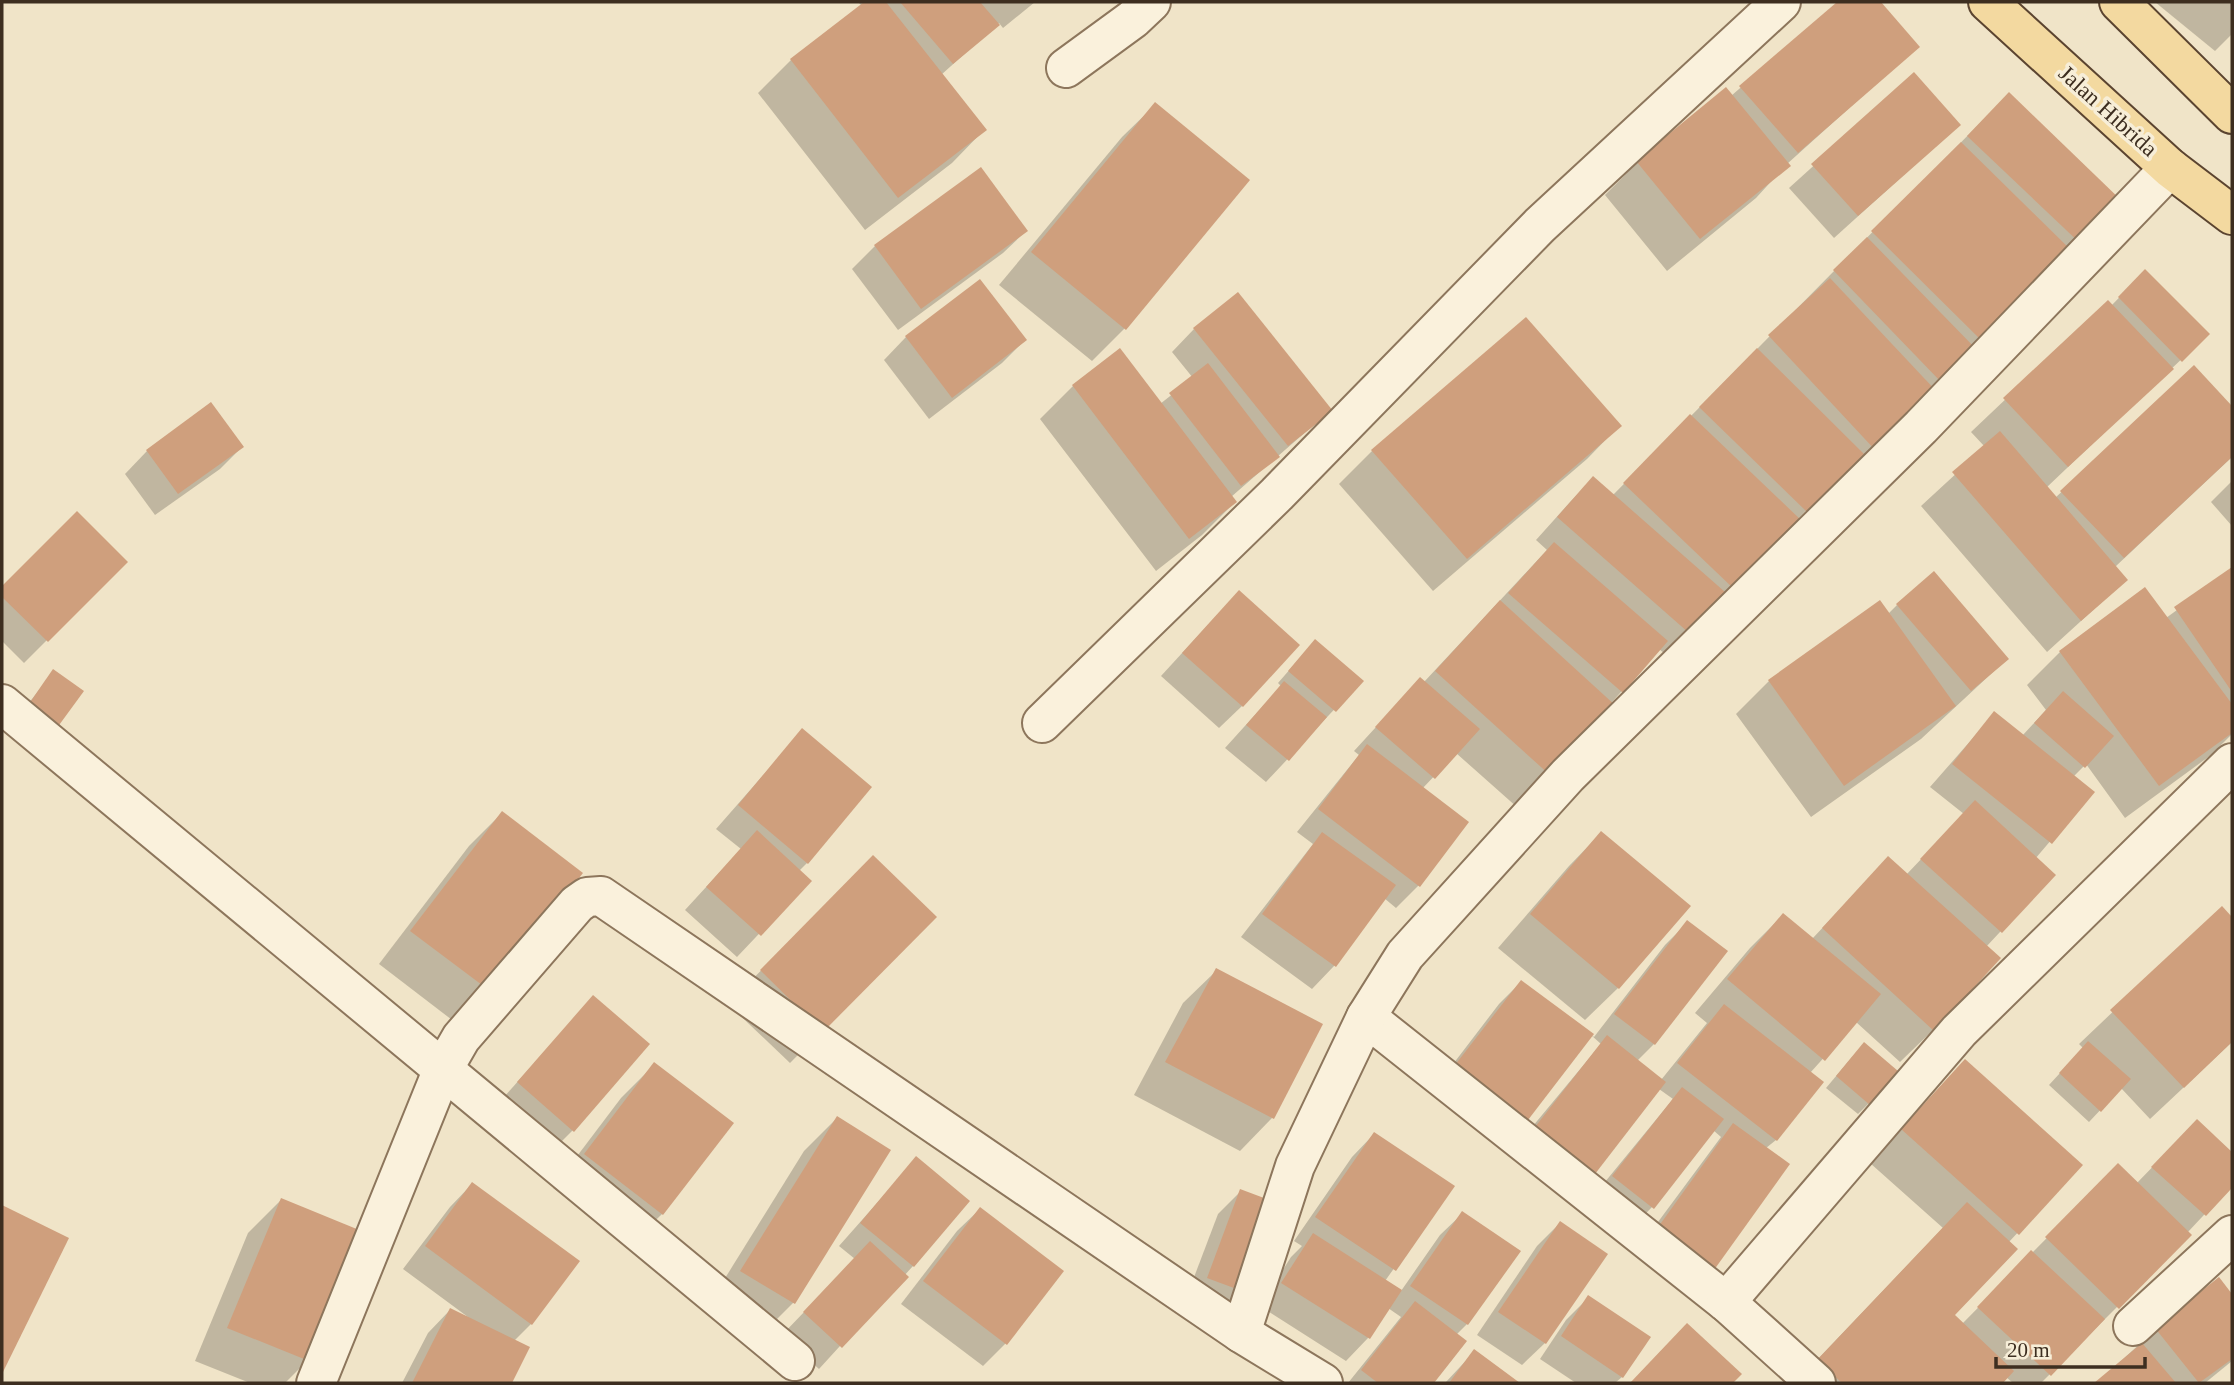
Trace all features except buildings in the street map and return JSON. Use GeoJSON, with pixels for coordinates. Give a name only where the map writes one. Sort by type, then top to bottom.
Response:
{"type":"FeatureCollection","features":[{"type":"Feature","properties":{"kind":"main road","name":"Jalan Hibrida"},"geometry":{"type":"LineString","coordinates":[[1988,2],[2170,168],[2232,215]]}},
{"type":"Feature","properties":{"kind":"main road"},"geometry":{"type":"LineString","coordinates":[[2119,2],[2232,114]]}},
{"type":"Feature","properties":{"kind":"street"},"geometry":{"type":"LineString","coordinates":[[1066,68],[1133,19],[1151,2]]}},
{"type":"Feature","properties":{"kind":"street"},"geometry":{"type":"LineString","coordinates":[[1042,723],[1277,494],[1540,225],[1781,2]]}},
{"type":"Feature","properties":{"kind":"street"},"geometry":{"type":"LineString","coordinates":[[1241,1333],[1295,1166],[1366,1017],[1405,955],[1568,775],[1922,427],[2170,168]]}},
{"type":"Feature","properties":{"kind":"street"},"geometry":{"type":"LineString","coordinates":[[2,704],[134,810],[442,1071],[794,1361]]}},
{"type":"Feature","properties":{"kind":"street"},"geometry":{"type":"LineString","coordinates":[[1726,1302],[1959,1031],[2232,763]]}},
{"type":"Feature","properties":{"kind":"street"},"geometry":{"type":"LineString","coordinates":[[316,1383],[442,1071],[461,1038],[577,904],[587,897],[601,896],[1241,1333],[1323,1383]]}},
{"type":"Feature","properties":{"kind":"street"},"geometry":{"type":"LineString","coordinates":[[1366,1017],[1726,1302],[1816,1383]]}},
{"type":"Feature","properties":{"kind":"street"},"geometry":{"type":"LineString","coordinates":[[2133,1326],[2232,1235]]}}]}
